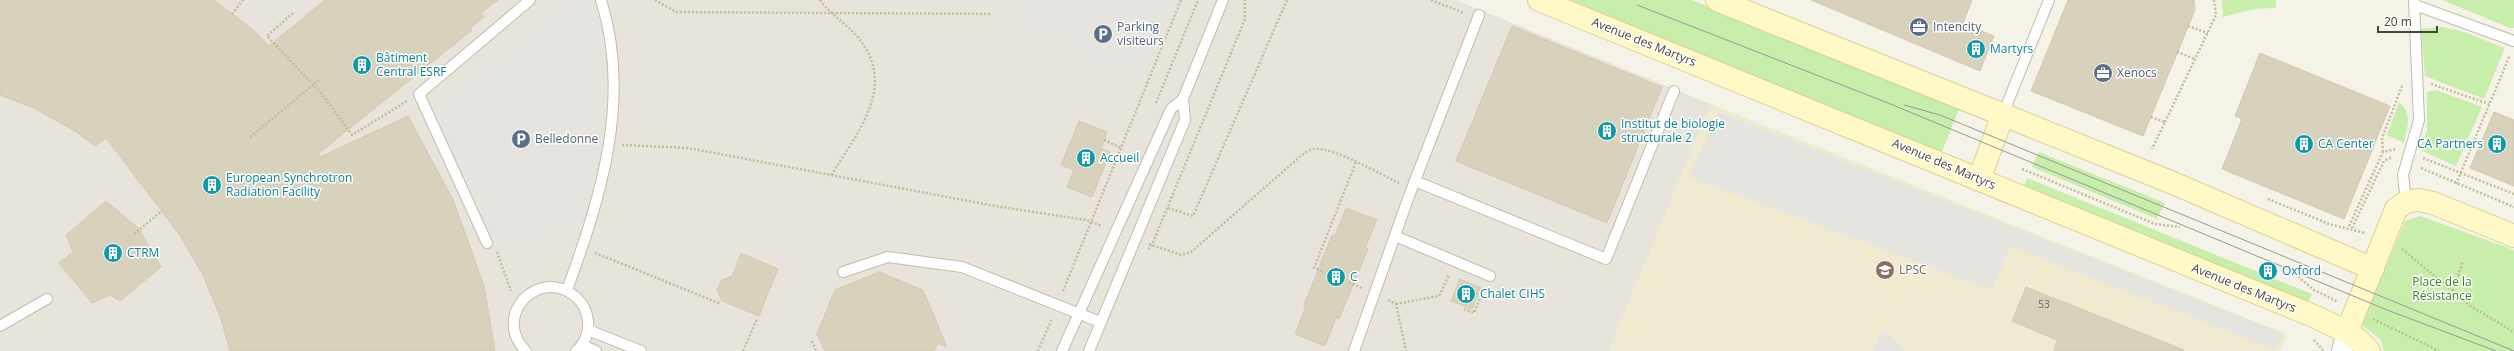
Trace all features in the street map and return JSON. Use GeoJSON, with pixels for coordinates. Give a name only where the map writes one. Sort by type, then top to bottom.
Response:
{"type":"FeatureCollection","features":[{"type":"Feature","properties":{"kind":"main road","name":"Avenue des Martyrs"},"geometry":{"type":"LineString","coordinates":[[1539,0],[1848,123],[2344,342]]}},
{"type":"Feature","properties":{"kind":"main road"},"geometry":{"type":"LineString","coordinates":[[1717,0],[2004,114],[2373,269]]}},
{"type":"Feature","properties":{"kind":"main road"},"geometry":{"type":"LineString","coordinates":[[1979,180],[2004,114]]}},
{"type":"Feature","properties":{"kind":"main road"},"geometry":{"type":"LineString","coordinates":[[2369,351],[2362,342],[2344,342],[2396,209],[2406,202],[2418,200],[2433,203],[2514,236]]}},
{"type":"Feature","properties":{"kind":"lane"},"geometry":{"type":"LineString","coordinates":[[487,242],[419,94],[530,0]]}},
{"type":"Feature","properties":{"kind":"lane"},"geometry":{"type":"LineString","coordinates":[[567,290],[606,167],[610,145],[614,96],[613,53],[601,0]]}},
{"type":"Feature","properties":{"kind":"lane"},"geometry":{"type":"LineString","coordinates":[[1089,351],[1185,120],[1183,100],[1223,0]]}},
{"type":"Feature","properties":{"kind":"lane"},"geometry":{"type":"LineString","coordinates":[[2004,114],[2049,0]]}},
{"type":"Feature","properties":{"kind":"lane"},"geometry":{"type":"LineString","coordinates":[[2406,202],[2403,175],[2419,120],[2414,3],[2514,41]]}},
{"type":"Feature","properties":{"kind":"lane"},"geometry":{"type":"LineString","coordinates":[[1354,351],[1395,236],[1478,17]]}},
{"type":"Feature","properties":{"kind":"lane"},"geometry":{"type":"LineString","coordinates":[[1414,186],[1606,259],[1674,91]]}},
{"type":"Feature","properties":{"kind":"lane"},"geometry":{"type":"LineString","coordinates":[[1062,351],[1171,109],[1183,100]]}},
{"type":"Feature","properties":{"kind":"lane"},"geometry":{"type":"LineString","coordinates":[[1395,236],[1490,276]]}},
{"type":"Feature","properties":{"kind":"lane"},"geometry":{"type":"LineString","coordinates":[[843,272],[888,257],[962,267],[1100,322]]}},
{"type":"Feature","properties":{"kind":"lane"},"geometry":{"type":"LineString","coordinates":[[526,351],[515,335],[514,320],[517,308],[523,299],[534,291],[550,286],[567,290],[582,302],[588,316],[588,330],[579,348],[596,351]]}},
{"type":"Feature","properties":{"kind":"lane"},"geometry":{"type":"LineString","coordinates":[[0,326],[47,299]]}},
{"type":"Feature","properties":{"kind":"lane"},"geometry":{"type":"LineString","coordinates":[[588,330],[641,351]]}},
{"type":"Feature","properties":{"kind":"path"},"geometry":{"type":"LineString","coordinates":[[232,14],[243,0]]}},
{"type":"Feature","properties":{"kind":"path"},"geometry":{"type":"LineString","coordinates":[[655,0],[676,12],[992,14]]}},
{"type":"Feature","properties":{"kind":"path"},"geometry":{"type":"LineString","coordinates":[[820,0],[831,13],[857,36],[865,47],[873,69],[875,80],[875,93],[867,118],[831,176]]}},
{"type":"Feature","properties":{"kind":"path"},"geometry":{"type":"LineString","coordinates":[[1038,351],[1181,0]]}},
{"type":"Feature","properties":{"kind":"path"},"geometry":{"type":"LineString","coordinates":[[1168,208],[1193,216],[1287,0]]}},
{"type":"Feature","properties":{"kind":"path"},"geometry":{"type":"LineString","coordinates":[[1431,0],[1478,17]]}},
{"type":"Feature","properties":{"kind":"path"},"geometry":{"type":"LineString","coordinates":[[2152,149],[2216,16],[2214,0]]}},
{"type":"Feature","properties":{"kind":"path"},"geometry":{"type":"LineString","coordinates":[[294,13],[267,36],[322,94],[352,135],[419,94]]}},
{"type":"Feature","properties":{"kind":"path"},"geometry":{"type":"LineString","coordinates":[[2188,26],[2208,33]]}},
{"type":"Feature","properties":{"kind":"path"},"geometry":{"type":"LineString","coordinates":[[2177,52],[2195,59]]}},
{"type":"Feature","properties":{"kind":"path"},"geometry":{"type":"LineString","coordinates":[[2456,184],[2511,53]]}},
{"type":"Feature","properties":{"kind":"path"},"geometry":{"type":"LineString","coordinates":[[2383,152],[2382,138],[2403,79]]}},
{"type":"Feature","properties":{"kind":"path"},"geometry":{"type":"LineString","coordinates":[[250,138],[319,80]]}},
{"type":"Feature","properties":{"kind":"path"},"geometry":{"type":"LineString","coordinates":[[2418,81],[2437,85],[2489,104]]}},
{"type":"Feature","properties":{"kind":"path"},"geometry":{"type":"LineString","coordinates":[[2151,116],[2164,122]]}},
{"type":"Feature","properties":{"kind":"path"},"geometry":{"type":"LineString","coordinates":[[1104,140],[1121,148]]}},
{"type":"Feature","properties":{"kind":"path"},"geometry":{"type":"LineString","coordinates":[[610,145],[688,148],[831,176],[1091,222],[1115,231]]}},
{"type":"Feature","properties":{"kind":"path"},"geometry":{"type":"LineString","coordinates":[[1135,239],[1186,255],[1302,155],[1313,149],[1323,150],[1356,162],[1414,186]]}},
{"type":"Feature","properties":{"kind":"path"},"geometry":{"type":"LineString","coordinates":[[1322,271],[1314,268],[1356,162]]}},
{"type":"Feature","properties":{"kind":"path"},"geometry":{"type":"LineString","coordinates":[[2022,169],[2155,224],[2180,227]]}},
{"type":"Feature","properties":{"kind":"path"},"geometry":{"type":"LineString","coordinates":[[134,234],[162,211]]}},
{"type":"Feature","properties":{"kind":"path"},"geometry":{"type":"LineString","coordinates":[[2352,228],[2383,240],[2407,252],[2472,307],[2514,332]]}},
{"type":"Feature","properties":{"kind":"path"},"geometry":{"type":"LineString","coordinates":[[581,248],[721,304]]}},
{"type":"Feature","properties":{"kind":"path"},"geometry":{"type":"LineString","coordinates":[[2453,292],[2463,260]]}},
{"type":"Feature","properties":{"kind":"path"},"geometry":{"type":"LineString","coordinates":[[1349,282],[1396,304],[1439,296],[1455,261]]}},
{"type":"Feature","properties":{"kind":"path"},"geometry":{"type":"LineString","coordinates":[[1464,309],[1474,313],[1490,276]]}},
{"type":"Feature","properties":{"kind":"path"},"geometry":{"type":"LineString","coordinates":[[1396,304],[1406,351]]}},
{"type":"Feature","properties":{"kind":"path"},"geometry":{"type":"LineString","coordinates":[[743,351],[757,319]]}},
{"type":"Feature","properties":{"kind":"path"},"geometry":{"type":"LineString","coordinates":[[812,341],[816,351]]}},
{"type":"Feature","properties":{"kind":"shaded area"},"geometry":{"type":"Polygon","coordinates":[[[0,0],[1456,0],[1711,104],[1609,351],[0,351],[0,0]]]}},
{"type":"Feature","properties":{"kind":"shaded area","name":"Belledonne"},"geometry":{"type":"Polygon","coordinates":[[[571,0],[592,0],[596,8],[606,66],[598,165],[578,225],[494,253],[430,113],[571,0]]]}},
{"type":"Feature","properties":{"kind":"shaded area","name":"Parking visiteurs"},"geometry":{"type":"Polygon","coordinates":[[[1023,0],[1174,0],[1143,75],[1131,69],[1119,75],[1081,59],[1077,47],[1014,21],[1023,0]]]}},
{"type":"Feature","properties":{"kind":"shaded area","name":"LPSC"},"geometry":{"type":"Polygon","coordinates":[[[1711,104],[2287,334],[2280,351],[1609,351],[1711,104]]]}},
{"type":"Feature","properties":{"kind":"shaded area"},"geometry":{"type":"Polygon","coordinates":[[[1718,112],[2283,333],[2275,350],[2010,246],[1992,290],[1689,177],[1718,112]]]}},
{"type":"Feature","properties":{"kind":"shaded area"},"geometry":{"type":"Polygon","coordinates":[[[1882,329],[1906,351],[1873,351],[1882,329]]]}},
{"type":"Feature","properties":{"kind":"green space"},"geometry":{"type":"Polygon","coordinates":[[[1571,0],[1692,0],[1959,109],[1941,154],[1571,0]]]}},
{"type":"Feature","properties":{"kind":"green space"},"geometry":{"type":"Polygon","coordinates":[[[2222,0],[2276,0],[2276,8],[2254,9],[2223,17],[2222,0]]]}},
{"type":"Feature","properties":{"kind":"green space"},"geometry":{"type":"Polygon","coordinates":[[[2442,0],[2514,0],[2514,28],[2510,28],[2442,0]]]}},
{"type":"Feature","properties":{"kind":"green space"},"geometry":{"type":"Polygon","coordinates":[[[2443,27],[2464,32],[2505,48],[2484,99],[2425,76],[2421,29],[2443,27]]]}},
{"type":"Feature","properties":{"kind":"green space"},"geometry":{"type":"Polygon","coordinates":[[[2436,90],[2482,107],[2456,166],[2420,150],[2427,130],[2427,92],[2436,90]]]}},
{"type":"Feature","properties":{"kind":"green space"},"geometry":{"type":"Polygon","coordinates":[[[2399,102],[2403,106],[2408,116],[2404,143],[2387,135],[2399,102]]]}},
{"type":"Feature","properties":{"kind":"green space"},"geometry":{"type":"Polygon","coordinates":[[[2039,152],[2165,203],[2157,219],[2032,167],[2039,152]]]}},
{"type":"Feature","properties":{"kind":"green space"},"geometry":{"type":"Polygon","coordinates":[[[2027,178],[2312,294],[2307,305],[2023,189],[2027,178]]]}},
{"type":"Feature","properties":{"kind":"green space","name":"Place de la Résistance"},"geometry":{"type":"Polygon","coordinates":[[[2420,216],[2514,250],[2514,351],[2384,351],[2381,340],[2362,325],[2405,221],[2420,216]]]}},
{"type":"Feature","properties":{"kind":"building"},"geometry":{"type":"Polygon","coordinates":[[[0,0],[214,0],[251,28],[269,46],[325,0],[498,0],[481,13],[484,17],[470,28],[472,30],[318,154],[320,157],[408,116],[453,200],[484,286],[495,351],[230,351],[221,319],[203,275],[179,234],[106,138],[95,146],[78,133],[34,108],[0,95],[0,0]]]}},
{"type":"Feature","properties":{"kind":"building","name":"Intencity"},"geometry":{"type":"Polygon","coordinates":[[[1811,0],[1972,0],[1963,23],[1994,36],[1980,71],[1811,0]]]}},
{"type":"Feature","properties":{"kind":"building","name":"Xenocs"},"geometry":{"type":"Polygon","coordinates":[[[2068,0],[2194,0],[2195,10],[2143,136],[2031,91],[2068,0]]]}},
{"type":"Feature","properties":{"kind":"building","name":"Institut de biologie structurale 2"},"geometry":{"type":"Polygon","coordinates":[[[1512,26],[1662,87],[1607,223],[1456,161],[1512,26]]]}},
{"type":"Feature","properties":{"kind":"building","name":"CA Center"},"geometry":{"type":"Polygon","coordinates":[[[2260,53],[2390,106],[2344,219],[2222,169],[2242,119],[2235,116],[2260,53]]]}},
{"type":"Feature","properties":{"kind":"building","name":"CA Partners"},"geometry":{"type":"Polygon","coordinates":[[[2494,112],[2514,120],[2514,186],[2470,168],[2494,112]]]}},
{"type":"Feature","properties":{"kind":"building","name":"Accueil"},"geometry":{"type":"Polygon","coordinates":[[[1079,121],[1107,132],[1101,149],[1110,152],[1092,197],[1067,187],[1074,170],[1061,165],[1079,121]]]}},
{"type":"Feature","properties":{"kind":"building","name":"CTRM"},"geometry":{"type":"Polygon","coordinates":[[[106,201],[139,229],[161,267],[120,301],[110,295],[92,303],[59,263],[73,252],[66,235],[106,201]]]}},
{"type":"Feature","properties":{"kind":"building","name":"C"},"geometry":{"type":"Polygon","coordinates":[[[1346,208],[1377,220],[1365,248],[1368,249],[1339,319],[1336,318],[1325,346],[1295,334],[1306,306],[1304,305],[1332,235],[1335,236],[1346,208]]]}},
{"type":"Feature","properties":{"kind":"building"},"geometry":{"type":"Polygon","coordinates":[[[741,253],[778,269],[759,316],[722,301],[717,290],[722,280],[732,276],[741,253]]]}},
{"type":"Feature","properties":{"kind":"building"},"geometry":{"type":"Polygon","coordinates":[[[879,272],[923,290],[947,347],[938,343],[934,351],[825,351],[817,334],[835,290],[879,272]]]}},
{"type":"Feature","properties":{"kind":"building","name":"Chalet CIHS"},"geometry":{"type":"Polygon","coordinates":[[[1460,279],[1481,288],[1472,309],[1451,301],[1460,279]]]}},
{"type":"Feature","properties":{"kind":"building"},"geometry":{"type":"Polygon","coordinates":[[[2026,287],[2184,350],[2054,351],[2057,340],[2012,321],[2026,287]]]}},
{"type":"Feature","properties":{"kind":"tram line"},"geometry":{"type":"LineString","coordinates":[[1637,5],[1888,103],[2387,310],[2496,351]]}},
{"type":"Feature","properties":{"kind":"tram line"},"geometry":{"type":"LineString","coordinates":[[1904,105],[1940,115],[2514,351]]}},
{"type":"Feature","properties":{"kind":"place","name":"Intencity"},"geometry":{"type":"Point","coordinates":[1919,27]}},
{"type":"Feature","properties":{"kind":"place","name":"Parking visiteurs"},"geometry":{"type":"Point","coordinates":[1103,34]}},
{"type":"Feature","properties":{"kind":"place","name":"Martyrs"},"geometry":{"type":"Point","coordinates":[1976,49]}},
{"type":"Feature","properties":{"kind":"place","name":"Bâtiment Central ESRF"},"geometry":{"type":"Point","coordinates":[362,65]}},
{"type":"Feature","properties":{"kind":"place","name":"Xenocs"},"geometry":{"type":"Point","coordinates":[2103,73]}},
{"type":"Feature","properties":{"kind":"place","name":"Institut de biologie structurale 2"},"geometry":{"type":"Point","coordinates":[1607,131]}},
{"type":"Feature","properties":{"kind":"place","name":"Belledonne"},"geometry":{"type":"Point","coordinates":[521,139]}},
{"type":"Feature","properties":{"kind":"place","name":"CA Center"},"geometry":{"type":"Point","coordinates":[2304,144]}},
{"type":"Feature","properties":{"kind":"place","name":"CA Partners"},"geometry":{"type":"Point","coordinates":[2497,144]}},
{"type":"Feature","properties":{"kind":"place","name":"Accueil"},"geometry":{"type":"Point","coordinates":[1086,158]}},
{"type":"Feature","properties":{"kind":"place","name":"European Synchrotron Radiation Facility"},"geometry":{"type":"Point","coordinates":[212,185]}},
{"type":"Feature","properties":{"kind":"place","name":"CTRM"},"geometry":{"type":"Point","coordinates":[113,253]}},
{"type":"Feature","properties":{"kind":"place","name":"LPSC"},"geometry":{"type":"Point","coordinates":[1885,270]}},
{"type":"Feature","properties":{"kind":"place","name":"Oxford"},"geometry":{"type":"Point","coordinates":[2268,271]}},
{"type":"Feature","properties":{"kind":"place","name":"C"},"geometry":{"type":"Point","coordinates":[1336,277]}},
{"type":"Feature","properties":{"kind":"place","name":"Chalet CIHS"},"geometry":{"type":"Point","coordinates":[1466,294]}}]}
